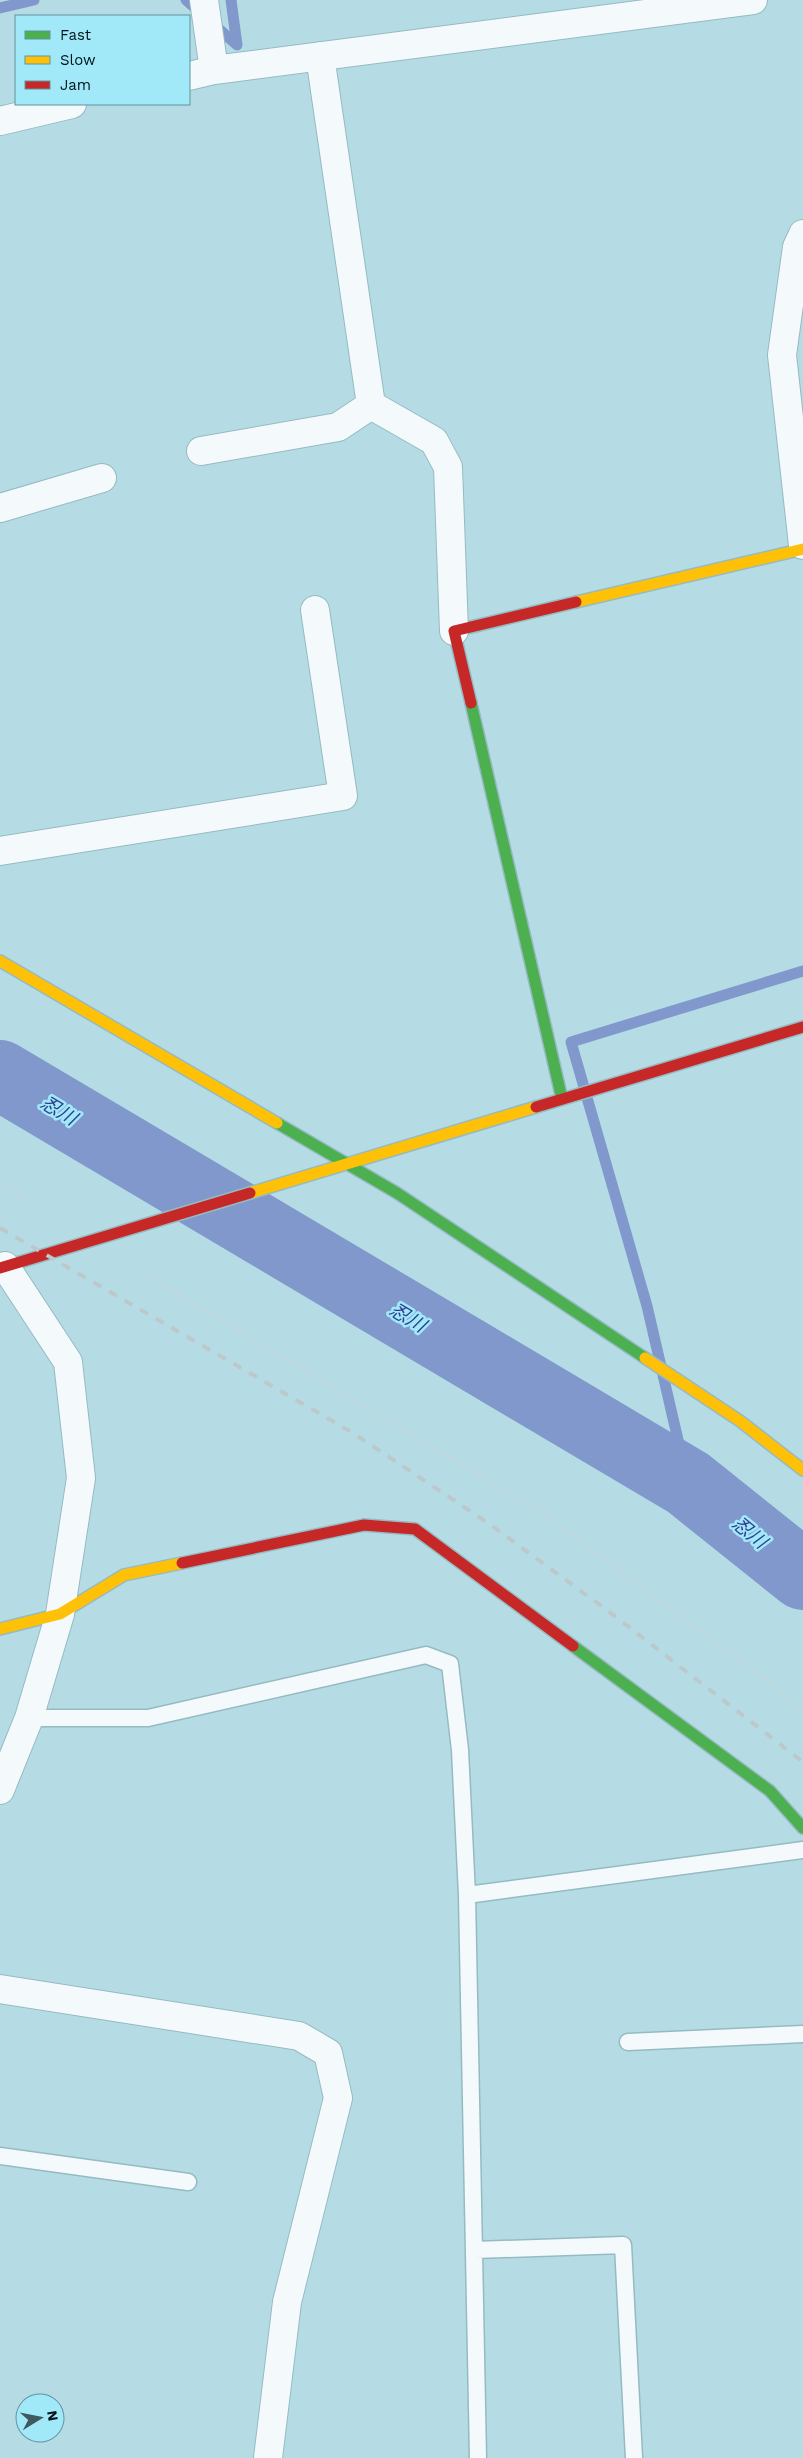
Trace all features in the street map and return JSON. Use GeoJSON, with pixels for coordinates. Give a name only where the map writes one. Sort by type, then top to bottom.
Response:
{"type":"FeatureCollection","features":[{"type":"Feature","properties":{"kind":"street"},"geometry":{"type":"LineString","coordinates":[[204,0],[201,73],[753,0]]}},
{"type":"Feature","properties":{"kind":"street"},"geometry":{"type":"LineString","coordinates":[[320,56],[371,405]]}},
{"type":"Feature","properties":{"kind":"street"},"geometry":{"type":"LineString","coordinates":[[0,121],[68,105]]}},
{"type":"Feature","properties":{"kind":"street"},"geometry":{"type":"LineString","coordinates":[[803,234],[796,247],[782,355],[803,545]]}},
{"type":"Feature","properties":{"kind":"street"},"geometry":{"type":"LineString","coordinates":[[201,451],[338,427],[371,405]]}},
{"type":"Feature","properties":{"kind":"street"},"geometry":{"type":"LineString","coordinates":[[371,405],[434,441],[448,467],[454,630],[562,1099]]}},
{"type":"Feature","properties":{"kind":"street"},"geometry":{"type":"LineString","coordinates":[[0,508],[102,478]]}},
{"type":"Feature","properties":{"kind":"street"},"geometry":{"type":"LineString","coordinates":[[454,630],[803,549]]}},
{"type":"Feature","properties":{"kind":"street"},"geometry":{"type":"LineString","coordinates":[[0,851],[343,796],[315,610]]}},
{"type":"Feature","properties":{"kind":"street"},"geometry":{"type":"LineString","coordinates":[[0,960],[347,1162],[732,1415],[803,1470]]}},
{"type":"Feature","properties":{"kind":"street"},"geometry":{"type":"LineString","coordinates":[[0,1790],[29,1718],[60,1614],[81,1478],[68,1362],[2,1267],[321,1172],[347,1162],[803,1027]]}},
{"type":"Feature","properties":{"kind":"street"},"geometry":{"type":"LineString","coordinates":[[0,1629],[60,1614],[124,1576],[364,1525],[415,1529],[770,1791],[803,1828]]}},
{"type":"Feature","properties":{"kind":"street"},"geometry":{"type":"LineString","coordinates":[[0,1988],[299,2036],[328,2053],[338,2098],[287,2302],[268,2458]]}},
{"type":"Feature","properties":{"kind":"lane"},"geometry":{"type":"LineString","coordinates":[[29,1718],[148,1718],[426,1655],[450,1664],[460,1750],[467,1895],[478,2458]]}},
{"type":"Feature","properties":{"kind":"lane"},"geometry":{"type":"LineString","coordinates":[[467,1895],[803,1850]]}},
{"type":"Feature","properties":{"kind":"lane"},"geometry":{"type":"LineString","coordinates":[[628,2042],[803,2034]]}},
{"type":"Feature","properties":{"kind":"lane"},"geometry":{"type":"LineString","coordinates":[[0,2156],[188,2182]]}},
{"type":"Feature","properties":{"kind":"lane"},"geometry":{"type":"LineString","coordinates":[[475,2250],[623,2245],[634,2458]]}},
{"type":"Feature","properties":{"kind":"path"},"geometry":{"type":"LineString","coordinates":[[0,1183],[37,1207]]}},
{"type":"Feature","properties":{"kind":"path"},"geometry":{"type":"LineString","coordinates":[[143,1273],[550,1518],[760,1675],[803,1711]]}},
{"type":"Feature","properties":{"kind":"waterway"},"geometry":{"type":"LineString","coordinates":[[0,8],[34,0]]}},
{"type":"Feature","properties":{"kind":"waterway"},"geometry":{"type":"LineString","coordinates":[[186,0],[237,45],[231,0]]}},
{"type":"Feature","properties":{"kind":"waterway"},"geometry":{"type":"LineString","coordinates":[[688,1483],[647,1306],[571,1042],[803,971]]}},
{"type":"Feature","properties":{"kind":"waterway","name":"忍川"},"geometry":{"type":"LineString","coordinates":[[0,1075],[688,1483],[803,1575]]}},
{"type":"Feature","properties":{"kind":"railway"},"geometry":{"type":"LineString","coordinates":[[0,1228],[353,1433],[488,1523],[607,1610],[803,1762]]}},
{"type":"Feature","properties":{"kind":"traffic: fast"},"geometry":{"type":"LineString","coordinates":[[471,703],[562,1099]]}},
{"type":"Feature","properties":{"kind":"traffic: fast"},"geometry":{"type":"LineString","coordinates":[[277,1123],[397,1193],[645,1358]]}},
{"type":"Feature","properties":{"kind":"traffic: fast"},"geometry":{"type":"LineString","coordinates":[[573,1646],[770,1791],[803,1828]]}},
{"type":"Feature","properties":{"kind":"traffic: slow"},"geometry":{"type":"LineString","coordinates":[[576,602],[803,549]]}},
{"type":"Feature","properties":{"kind":"traffic: slow"},"geometry":{"type":"LineString","coordinates":[[0,961],[277,1123]]}},
{"type":"Feature","properties":{"kind":"traffic: slow"},"geometry":{"type":"LineString","coordinates":[[250,1193],[536,1107]]}},
{"type":"Feature","properties":{"kind":"traffic: slow"},"geometry":{"type":"LineString","coordinates":[[645,1358],[740,1421],[803,1470]]}},
{"type":"Feature","properties":{"kind":"traffic: slow"},"geometry":{"type":"LineString","coordinates":[[0,1629],[60,1614],[124,1575],[182,1563]]}},
{"type":"Feature","properties":{"kind":"traffic: jam"},"geometry":{"type":"LineString","coordinates":[[471,703],[454,631],[576,602]]}},
{"type":"Feature","properties":{"kind":"traffic: jam"},"geometry":{"type":"LineString","coordinates":[[536,1107],[803,1027]]}},
{"type":"Feature","properties":{"kind":"traffic: jam"},"geometry":{"type":"LineString","coordinates":[[0,1268],[250,1193]]}},
{"type":"Feature","properties":{"kind":"traffic: jam"},"geometry":{"type":"LineString","coordinates":[[182,1563],[364,1525],[415,1529],[573,1646]]}}]}
